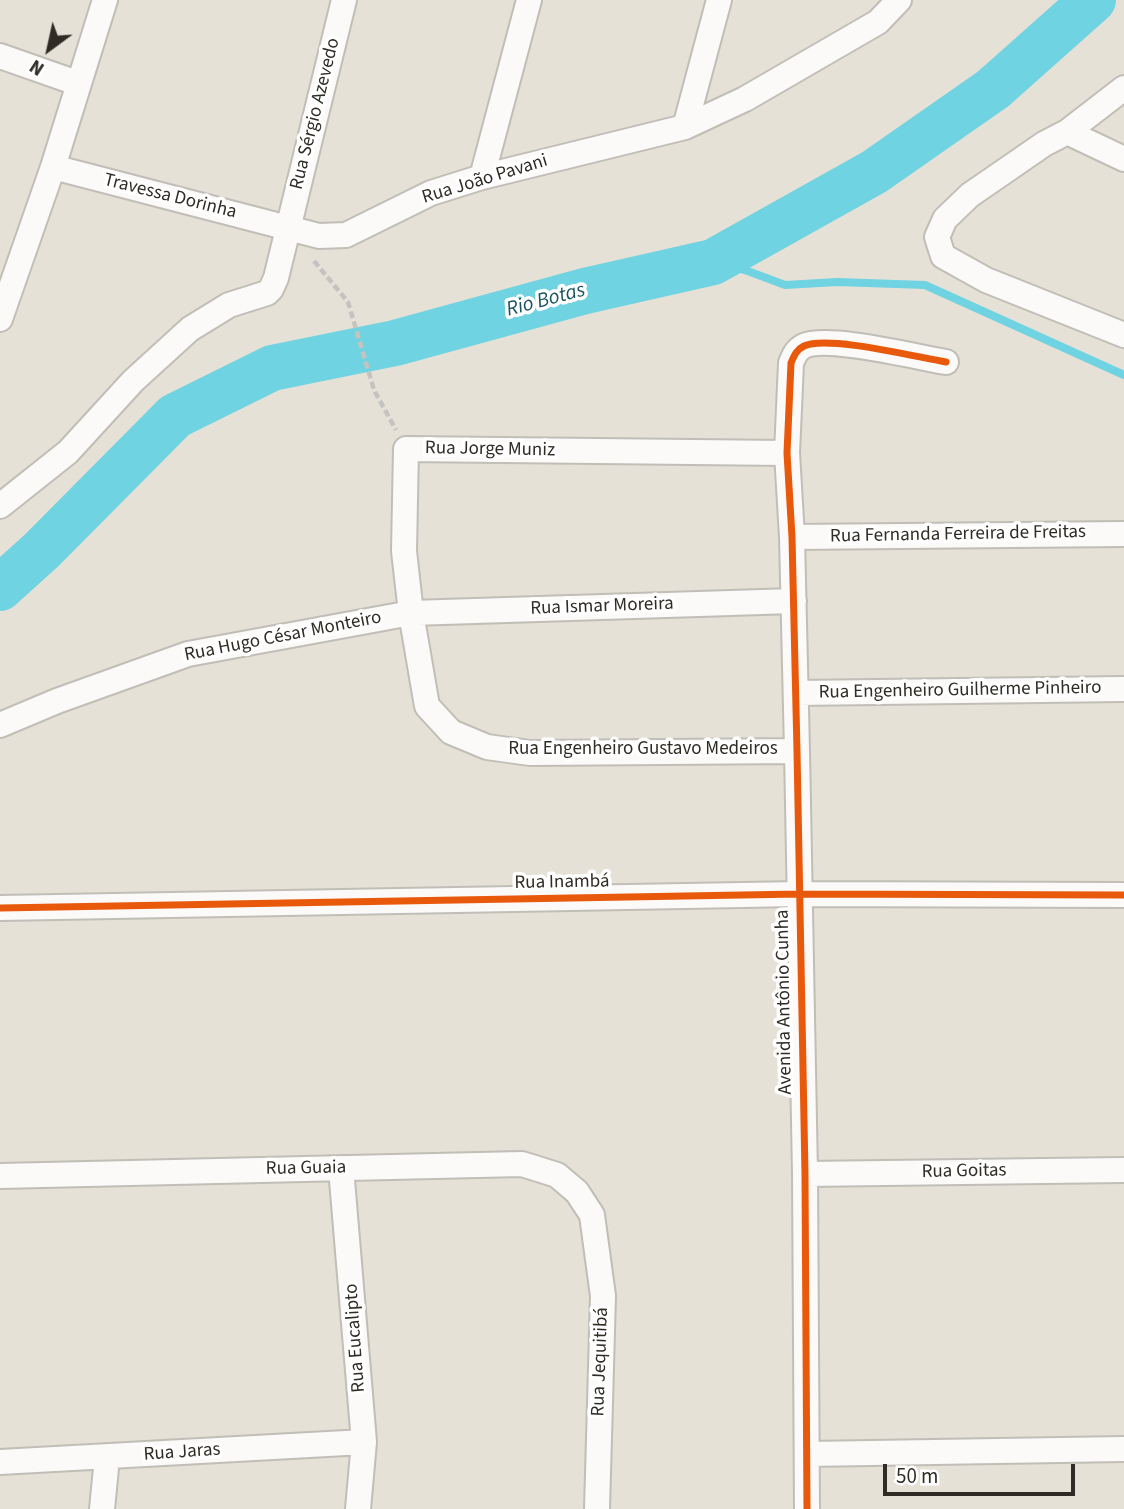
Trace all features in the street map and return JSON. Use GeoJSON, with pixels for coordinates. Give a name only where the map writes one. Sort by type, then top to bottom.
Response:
{"type":"FeatureCollection","features":[{"type":"Feature","properties":{"kind":"street"},"geometry":{"type":"LineString","coordinates":[[0,319],[53,167],[105,0]]}},
{"type":"Feature","properties":{"kind":"street","name":"Rua Sérgio Azevedo"},"geometry":{"type":"LineString","coordinates":[[288,227],[344,0]]}},
{"type":"Feature","properties":{"kind":"street"},"geometry":{"type":"LineString","coordinates":[[482,177],[529,0]]}},
{"type":"Feature","properties":{"kind":"street"},"geometry":{"type":"LineString","coordinates":[[685,127],[719,0]]}},
{"type":"Feature","properties":{"kind":"street","name":"Rua João Pavani"},"geometry":{"type":"LineString","coordinates":[[288,227],[319,236],[346,235],[431,193],[482,177],[685,127],[745,99],[878,22],[899,0]]}},
{"type":"Feature","properties":{"kind":"street"},"geometry":{"type":"LineString","coordinates":[[0,56],[78,83]]}},
{"type":"Feature","properties":{"kind":"street"},"geometry":{"type":"LineString","coordinates":[[1124,88],[1067,132],[1044,144],[970,195],[945,219],[937,237],[943,256],[986,280],[1124,335]]}},
{"type":"Feature","properties":{"kind":"street"},"geometry":{"type":"LineString","coordinates":[[1067,132],[1124,159]]}},
{"type":"Feature","properties":{"kind":"street","name":"Travessa Dorinha"},"geometry":{"type":"LineString","coordinates":[[53,167],[288,227]]}},
{"type":"Feature","properties":{"kind":"street"},"geometry":{"type":"LineString","coordinates":[[0,506],[68,452],[133,381],[190,329],[229,305],[261,296],[271,289],[288,227]]}},
{"type":"Feature","properties":{"kind":"street","name":"Avenida Antônio Cunha"},"geometry":{"type":"LineString","coordinates":[[807,1509],[805,1174],[796,693],[792,537],[786,453],[791,363],[796,351],[806,345],[830,343],[946,362]]}},
{"type":"Feature","properties":{"kind":"street","name":"Rua Jorge Muniz"},"geometry":{"type":"LineString","coordinates":[[406,449],[786,453]]}},
{"type":"Feature","properties":{"kind":"street","name":"Rua Engenheiro Gustavo Medeiros"},"geometry":{"type":"LineString","coordinates":[[406,449],[404,551],[411,613],[428,706],[451,732],[487,747],[530,753],[797,751]]}},
{"type":"Feature","properties":{"kind":"street","name":"Rua Fernanda Ferreira de Freitas"},"geometry":{"type":"LineString","coordinates":[[792,537],[1124,534]]}},
{"type":"Feature","properties":{"kind":"street","name":"Rua Ismar Moreira"},"geometry":{"type":"LineString","coordinates":[[411,613],[794,601]]}},
{"type":"Feature","properties":{"kind":"street","name":"Rua Hugo César Monteiro"},"geometry":{"type":"LineString","coordinates":[[0,725],[57,701],[188,654],[411,613]]}},
{"type":"Feature","properties":{"kind":"street","name":"Rua Engenheiro Guilherme Pinheiro"},"geometry":{"type":"LineString","coordinates":[[796,693],[1124,689]]}},
{"type":"Feature","properties":{"kind":"street","name":"Rua Inambá"},"geometry":{"type":"LineString","coordinates":[[0,908],[799,894],[1124,895]]}},
{"type":"Feature","properties":{"kind":"street","name":"Rua Guaia"},"geometry":{"type":"LineString","coordinates":[[0,1176],[522,1164],[557,1175],[577,1192],[592,1215]]}},
{"type":"Feature","properties":{"kind":"street","name":"Rua Eucalipto"},"geometry":{"type":"LineString","coordinates":[[341,1168],[364,1441],[358,1509]]}},
{"type":"Feature","properties":{"kind":"street","name":"Rua Goitas"},"geometry":{"type":"LineString","coordinates":[[805,1174],[1124,1170]]}},
{"type":"Feature","properties":{"kind":"street","name":"Rua Jequitibá"},"geometry":{"type":"LineString","coordinates":[[592,1215],[603,1296],[597,1509]]}},
{"type":"Feature","properties":{"kind":"street","name":"Rua Jaras"},"geometry":{"type":"LineString","coordinates":[[0,1462],[107,1458],[364,1441]]}},
{"type":"Feature","properties":{"kind":"street"},"geometry":{"type":"LineString","coordinates":[[808,1454],[1124,1449]]}},
{"type":"Feature","properties":{"kind":"street"},"geometry":{"type":"LineString","coordinates":[[102,1509],[107,1458]]}},
{"type":"Feature","properties":{"kind":"waterway","name":"Rio Botas"},"geometry":{"type":"LineString","coordinates":[[0,588],[42,550],[175,416],[272,368],[395,343],[585,291],[713,262],[874,172],[993,89],[1093,0]]}},
{"type":"Feature","properties":{"kind":"waterway"},"geometry":{"type":"LineString","coordinates":[[713,262],[745,270],[785,285],[837,282],[925,285],[1124,375]]}},
{"type":"Feature","properties":{"kind":"cycle path"},"geometry":{"type":"LineString","coordinates":[[807,1509],[805,1174],[797,751],[792,537],[787,453],[791,363],[797,351],[815,343],[872,348],[946,362]]}},
{"type":"Feature","properties":{"kind":"cycle path"},"geometry":{"type":"LineString","coordinates":[[0,908],[799,894],[1124,895]]}}]}
